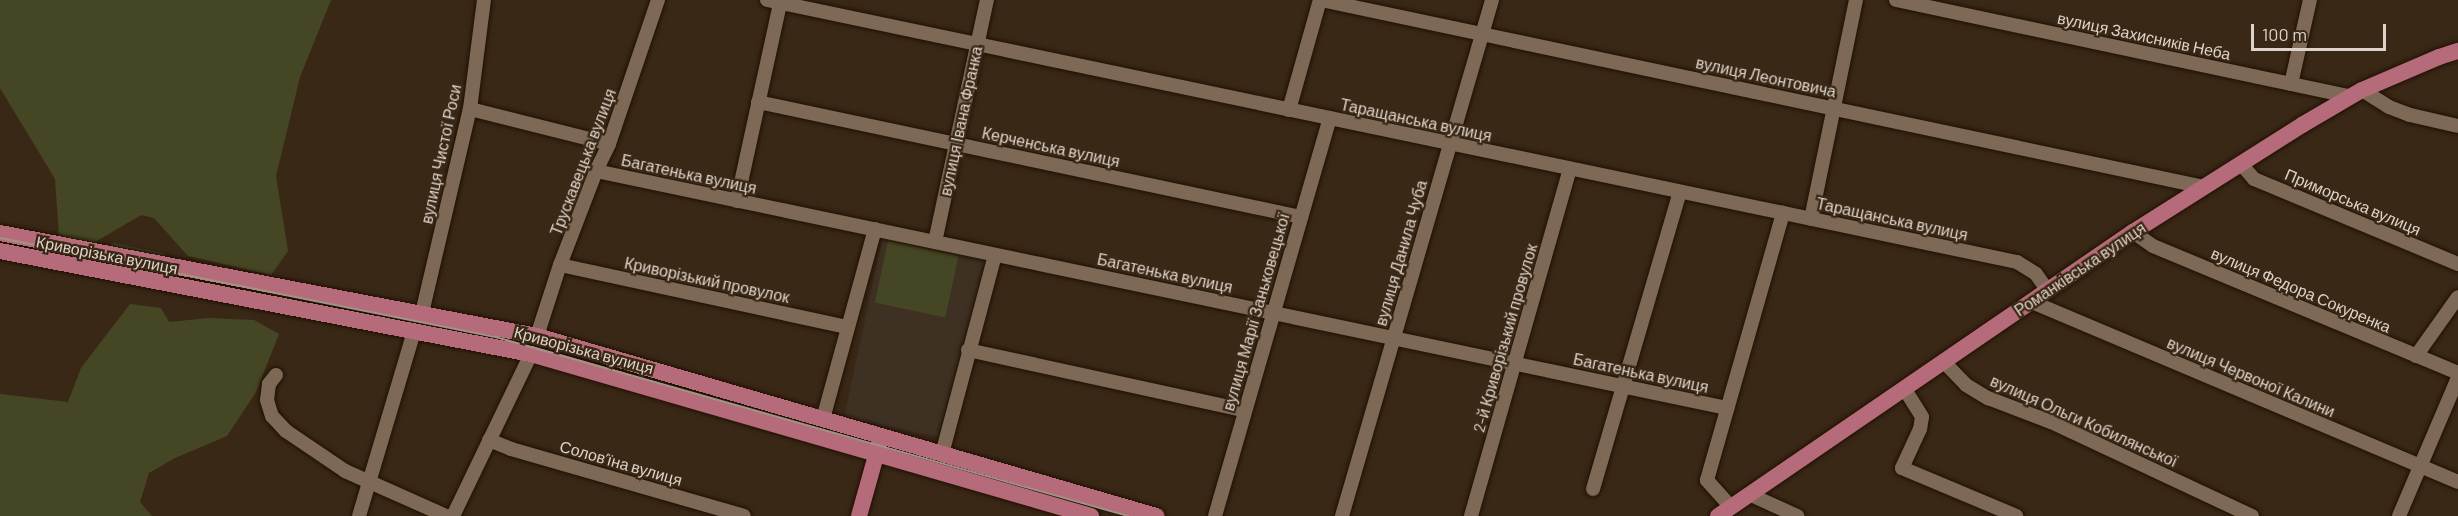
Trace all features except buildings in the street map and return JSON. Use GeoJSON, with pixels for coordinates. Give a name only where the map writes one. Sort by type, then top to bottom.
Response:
{"type":"FeatureCollection","features":[{"type":"Feature","properties":{"kind":"main road","name":"Романківська вулиця"},"geometry":{"type":"LineString","coordinates":[[1725,512],[2047,290],[2204,187],[2356,94],[2439,57],[2458,51]]}},
{"type":"Feature","properties":{"kind":"main road","name":"Криворізька вулиця"},"geometry":{"type":"LineString","coordinates":[[0,233],[537,336],[1156,516]]}},
{"type":"Feature","properties":{"kind":"main road","name":"Криворізька вулиця"},"geometry":{"type":"LineString","coordinates":[[0,251],[531,354],[1091,516]]}},
{"type":"Feature","properties":{"kind":"main road"},"geometry":{"type":"LineString","coordinates":[[859,516],[882,436]]}},
{"type":"Feature","properties":{"kind":"street","name":"вулиця Чистої Роси"},"geometry":{"type":"LineString","coordinates":[[422,313],[470,109],[484,0]]}},
{"type":"Feature","properties":{"kind":"street","name":"Трускавецька вулиця"},"geometry":{"type":"LineString","coordinates":[[537,336],[560,265],[596,171],[609,144],[658,0]]}},
{"type":"Feature","properties":{"kind":"street","name":"вулиця Івана Франка"},"geometry":{"type":"LineString","coordinates":[[935,242],[987,0]]}},
{"type":"Feature","properties":{"kind":"street","name":"вулиця Леонтовича"},"geometry":{"type":"LineString","coordinates":[[1289,110],[1321,0],[2204,187]]}},
{"type":"Feature","properties":{"kind":"street","name":"вулиця Данила Чуба"},"geometry":{"type":"LineString","coordinates":[[1342,516],[1492,0]]}},
{"type":"Feature","properties":{"kind":"street"},"geometry":{"type":"LineString","coordinates":[[1811,219],[1856,0]]}},
{"type":"Feature","properties":{"kind":"street","name":"вулиця Захисників Неба"},"geometry":{"type":"LineString","coordinates":[[1896,0],[2291,84],[2356,94],[2410,115],[2458,126]]}},
{"type":"Feature","properties":{"kind":"street"},"geometry":{"type":"LineString","coordinates":[[2291,84],[2310,0]]}},
{"type":"Feature","properties":{"kind":"street"},"geometry":{"type":"LineString","coordinates":[[737,201],[758,102],[774,2]]}},
{"type":"Feature","properties":{"kind":"street","name":"Таращанська вулиця"},"geometry":{"type":"LineString","coordinates":[[774,2],[2017,262],[2036,274],[2047,290]]}},
{"type":"Feature","properties":{"kind":"street","name":"Керченська вулиця"},"geometry":{"type":"LineString","coordinates":[[758,102],[1301,217]]}},
{"type":"Feature","properties":{"kind":"street"},"geometry":{"type":"LineString","coordinates":[[470,109],[609,144]]}},
{"type":"Feature","properties":{"kind":"street","name":"вулиця Марії Заньковецької"},"geometry":{"type":"LineString","coordinates":[[1215,516],[1330,118]]}},
{"type":"Feature","properties":{"kind":"street","name":"Приморська вулиця"},"geometry":{"type":"LineString","coordinates":[[2241,164],[2254,179],[2458,264]]}},
{"type":"Feature","properties":{"kind":"street","name":"2-й Криворізький провулок"},"geometry":{"type":"LineString","coordinates":[[1471,516],[1570,169]]}},
{"type":"Feature","properties":{"kind":"street","name":"Багатенька вулиця"},"geometry":{"type":"LineString","coordinates":[[596,171],[1727,408]]}},
{"type":"Feature","properties":{"kind":"street"},"geometry":{"type":"LineString","coordinates":[[1593,489],[1680,192]]}},
{"type":"Feature","properties":{"kind":"street"},"geometry":{"type":"LineString","coordinates":[[1725,512],[1707,480],[1783,213]]}},
{"type":"Feature","properties":{"kind":"street"},"geometry":{"type":"LineString","coordinates":[[823,419],[875,229]]}},
{"type":"Feature","properties":{"kind":"street","name":"вулиця Федора Сокуренка"},"geometry":{"type":"LineString","coordinates":[[2133,232],[2153,246],[2416,356],[2458,376]]}},
{"type":"Feature","properties":{"kind":"street"},"geometry":{"type":"LineString","coordinates":[[942,454],[995,255]]}},
{"type":"Feature","properties":{"kind":"street","name":"Криворізький провулок"},"geometry":{"type":"LineString","coordinates":[[560,265],[847,327]]}},
{"type":"Feature","properties":{"kind":"street"},"geometry":{"type":"LineString","coordinates":[[2416,356],[2458,297]]}},
{"type":"Feature","properties":{"kind":"street","name":"вулиця Червоної Калини"},"geometry":{"type":"LineString","coordinates":[[2032,302],[2458,482]]}},
{"type":"Feature","properties":{"kind":"street"},"geometry":{"type":"LineString","coordinates":[[359,516],[414,332]]}},
{"type":"Feature","properties":{"kind":"street"},"geometry":{"type":"LineString","coordinates":[[968,350],[1244,410]]}},
{"type":"Feature","properties":{"kind":"street"},"geometry":{"type":"LineString","coordinates":[[453,516],[531,354]]}},
{"type":"Feature","properties":{"kind":"street","name":"вулиця Ольги Кобилянської"},"geometry":{"type":"LineString","coordinates":[[1943,362],[1966,385],[1988,399],[2051,422],[2252,516]]}},
{"type":"Feature","properties":{"kind":"street"},"geometry":{"type":"LineString","coordinates":[[276,375],[269,384],[267,400],[272,416],[286,431],[345,471],[446,516]]}},
{"type":"Feature","properties":{"kind":"street"},"geometry":{"type":"LineString","coordinates":[[2399,516],[2458,376]]}},
{"type":"Feature","properties":{"kind":"street"},"geometry":{"type":"LineString","coordinates":[[1904,388],[1922,417],[1920,429],[1902,468],[2016,516]]}},
{"type":"Feature","properties":{"kind":"street","name":"Соловʼїна вулиця"},"geometry":{"type":"LineString","coordinates":[[489,440],[511,449],[744,516]]}},
{"type":"Feature","properties":{"kind":"street"},"geometry":{"type":"LineString","coordinates":[[1751,495],[1797,516]]}},
{"type":"Feature","properties":{"kind":"shaded area"},"geometry":{"type":"Polygon","coordinates":[[[883,235],[990,258],[951,440],[844,417],[883,235]]]}},
{"type":"Feature","properties":{"kind":"green space"},"geometry":{"type":"Polygon","coordinates":[[[0,0],[331,0],[300,77],[276,176],[288,251],[271,275],[188,256],[154,218],[141,215],[90,245],[59,237],[55,179],[0,88],[0,0]]]}},
{"type":"Feature","properties":{"kind":"green space"},"geometry":{"type":"Polygon","coordinates":[[[888,241],[958,256],[945,318],[875,303],[888,241]]]}},
{"type":"Feature","properties":{"kind":"green space"},"geometry":{"type":"Polygon","coordinates":[[[114,243],[162,253],[166,257],[109,246],[114,243]]]}},
{"type":"Feature","properties":{"kind":"green space"},"geometry":{"type":"Polygon","coordinates":[[[130,304],[161,308],[169,322],[208,318],[254,320],[279,334],[256,392],[227,436],[175,458],[149,473],[140,502],[152,516],[0,516],[0,394],[68,402],[81,368],[130,304]]]}},
{"type":"Feature","properties":{"kind":"tram line"},"geometry":{"type":"LineString","coordinates":[[0,238],[496,337],[1128,516]]}}]}
